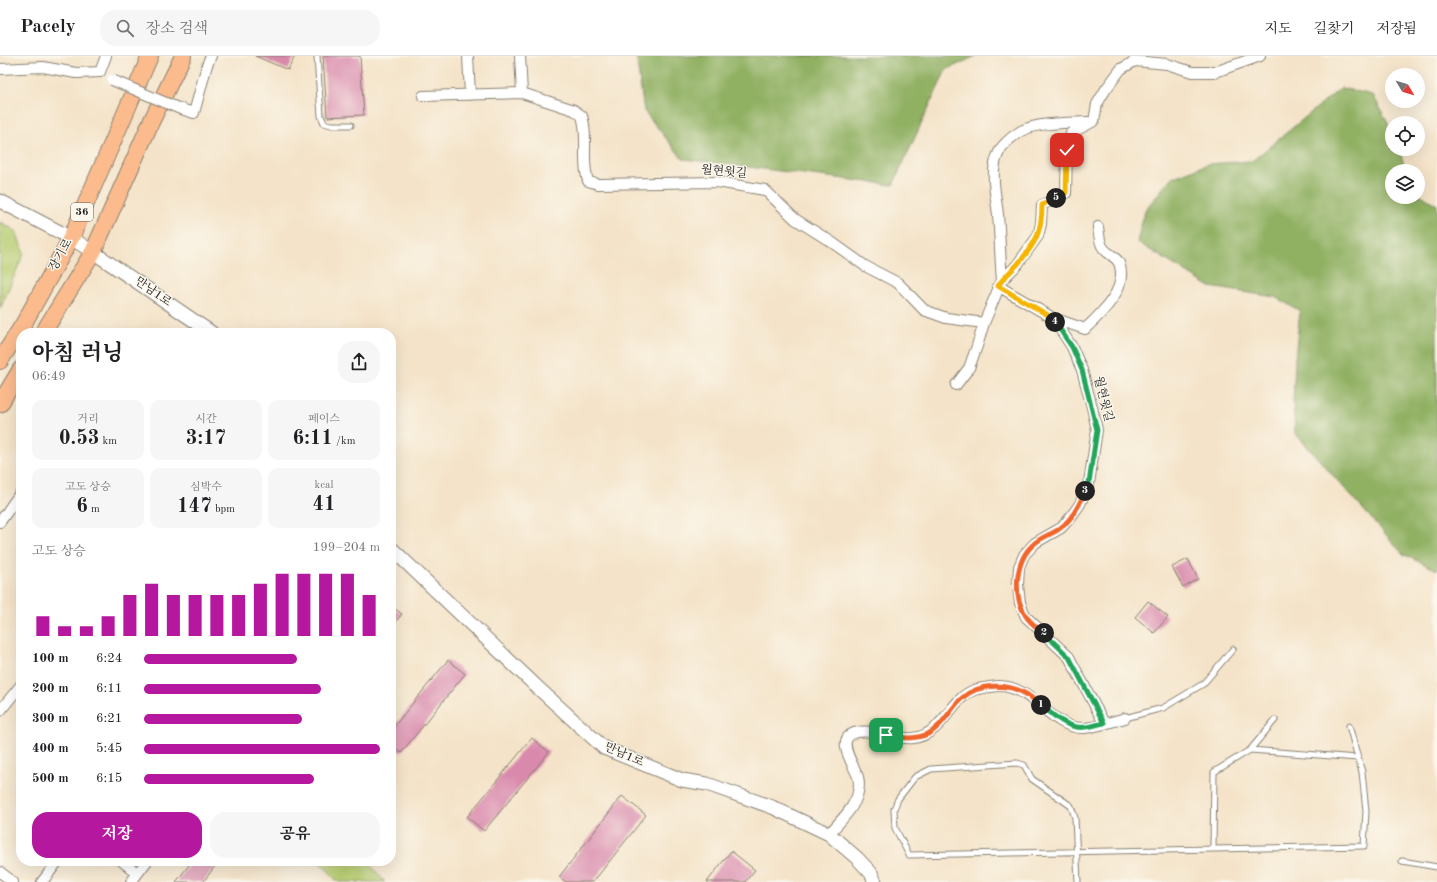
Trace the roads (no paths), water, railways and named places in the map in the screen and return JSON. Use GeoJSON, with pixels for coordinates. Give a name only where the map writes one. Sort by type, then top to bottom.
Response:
{"type":"FeatureCollection","features":[{"type":"Feature","properties":{"kind":"main road","name":"장기로"},"geometry":{"type":"LineString","coordinates":[[21,328],[71,238],[150,56]]}},
{"type":"Feature","properties":{"kind":"main road","name":"장기로"},"geometry":{"type":"LineString","coordinates":[[46,328],[93,252],[151,122],[183,56]]}},
{"type":"Feature","properties":{"kind":"main road","name":"장기로"},"geometry":{"type":"LineString","coordinates":[[0,361],[16,336]]}},
{"type":"Feature","properties":{"kind":"main road"},"geometry":{"type":"LineString","coordinates":[[0,404],[16,377]]}},
{"type":"Feature","properties":{"kind":"street"},"geometry":{"type":"LineString","coordinates":[[100,72],[106,56]]}},
{"type":"Feature","properties":{"kind":"street"},"geometry":{"type":"LineString","coordinates":[[0,69],[42,67],[76,73],[100,72],[112,80],[178,108],[194,113],[207,65],[211,56]]}},
{"type":"Feature","properties":{"kind":"street"},"geometry":{"type":"LineString","coordinates":[[468,56],[470,95]]}},
{"type":"Feature","properties":{"kind":"street"},"geometry":{"type":"LineString","coordinates":[[423,96],[522,93],[520,56]]}},
{"type":"Feature","properties":{"kind":"street"},"geometry":{"type":"LineString","coordinates":[[1094,121],[1097,104],[1106,89],[1121,68],[1135,61],[1167,64],[1192,72],[1215,72],[1260,56]]}},
{"type":"Feature","properties":{"kind":"street","name":"월현윗길"},"geometry":{"type":"LineString","coordinates":[[522,93],[574,110],[582,116],[585,125],[585,173],[588,181],[598,184],[717,182],[765,190],[795,219],[833,243],[865,266],[898,283],[924,310],[946,318],[984,323]]}},
{"type":"Feature","properties":{"kind":"street"},"geometry":{"type":"LineString","coordinates":[[956,385],[969,368],[984,323],[1000,283],[1017,265],[1038,236],[1041,224],[1042,205],[1066,193],[1067,156],[1071,132],[1094,121]]}},
{"type":"Feature","properties":{"kind":"street"},"geometry":{"type":"LineString","coordinates":[[1000,283],[998,215],[994,182],[996,161],[999,151],[1008,141],[1022,131],[1038,126],[1094,121]]}},
{"type":"Feature","properties":{"kind":"street","name":"만남1로"},"geometry":{"type":"LineString","coordinates":[[0,201],[71,238],[205,328]]}},
{"type":"Feature","properties":{"kind":"street","name":"월현윗길"},"geometry":{"type":"LineString","coordinates":[[1000,283],[1053,318],[1085,329],[1109,306],[1120,281],[1118,262],[1102,246],[1098,227]]}},
{"type":"Feature","properties":{"kind":"street","name":"월현윗길"},"geometry":{"type":"LineString","coordinates":[[1053,318],[1072,347],[1082,370],[1097,430],[1094,456],[1089,483],[1076,509],[1061,528],[1035,543],[1024,555],[1019,567],[1018,585],[1020,603],[1026,617],[1069,657],[1104,723]]}},
{"type":"Feature","properties":{"kind":"street"},"geometry":{"type":"LineString","coordinates":[[0,522],[16,499]]}},
{"type":"Feature","properties":{"kind":"street","name":"만남1로"},"geometry":{"type":"LineString","coordinates":[[396,554],[536,687],[604,748],[682,780],[707,784],[772,807],[829,834],[872,873],[875,882]]}},
{"type":"Feature","properties":{"kind":"street"},"geometry":{"type":"LineString","coordinates":[[829,834],[853,805],[858,793],[859,778],[848,756],[845,743],[848,738],[855,733],[872,732],[899,738],[913,738],[928,734],[936,728],[962,698],[973,691],[997,686],[1006,686],[1026,694],[1072,726],[1084,728],[1125,718]]}},
{"type":"Feature","properties":{"kind":"street"},"geometry":{"type":"LineString","coordinates":[[0,711],[16,691]]}},
{"type":"Feature","properties":{"kind":"street"},"geometry":{"type":"LineString","coordinates":[[42,882],[54,866]]}},
{"type":"Feature","properties":{"kind":"street"},"geometry":{"type":"LineString","coordinates":[[128,866],[137,874]]}},
{"type":"Feature","properties":{"kind":"street"},"geometry":{"type":"LineString","coordinates":[[131,882],[143,866]]}},
{"type":"Feature","properties":{"kind":"street"},"geometry":{"type":"LineString","coordinates":[[0,872],[13,882]]}},
{"type":"Feature","properties":{"kind":"lane"},"geometry":{"type":"LineString","coordinates":[[317,56],[321,116],[324,123],[331,125],[351,125]]}},
{"type":"Feature","properties":{"kind":"lane"},"geometry":{"type":"LineString","coordinates":[[1125,718],[1163,708],[1203,684],[1233,649]]}},
{"type":"Feature","properties":{"kind":"lane"},"geometry":{"type":"LineString","coordinates":[[1213,849],[1214,772],[1250,750],[1275,720]]}},
{"type":"Feature","properties":{"kind":"lane"},"geometry":{"type":"LineString","coordinates":[[1078,882],[1077,852],[1075,818],[1071,806],[1032,779],[1024,765],[1017,763],[931,769],[915,778],[898,799],[894,809],[895,828],[909,855],[1077,852],[1364,846],[1366,811],[1362,772],[1349,726]]}},
{"type":"Feature","properties":{"kind":"lane"},"geometry":{"type":"LineString","coordinates":[[1250,750],[1358,758]]}},
{"type":"Feature","properties":{"kind":"lane"},"geometry":{"type":"LineString","coordinates":[[1402,861],[1437,867]]}}]}
